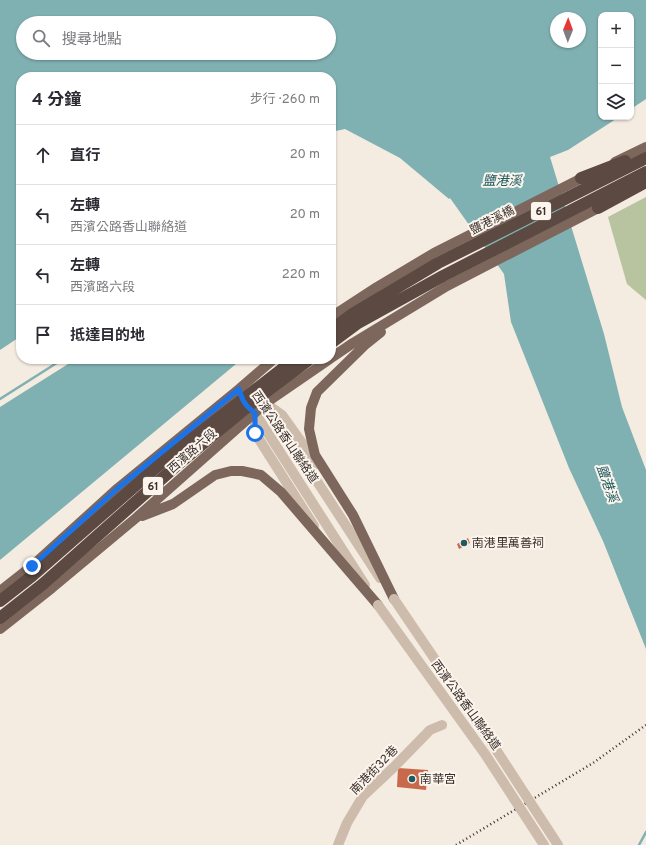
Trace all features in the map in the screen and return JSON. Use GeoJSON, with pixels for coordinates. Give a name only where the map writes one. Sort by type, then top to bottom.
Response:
{"type":"FeatureCollection","features":[{"type":"Feature","properties":{"kind":"highway"},"geometry":{"type":"LineString","coordinates":[[581,178],[644,153]]}},
{"type":"Feature","properties":{"kind":"highway","name":"鹽港溪橋"},"geometry":{"type":"LineString","coordinates":[[436,258],[644,153]]}},
{"type":"Feature","properties":{"kind":"highway","name":"61"},"geometry":{"type":"LineString","coordinates":[[336,339],[358,323],[445,281],[646,172]]}},
{"type":"Feature","properties":{"kind":"highway"},"geometry":{"type":"LineString","coordinates":[[598,208],[646,182]]}},
{"type":"Feature","properties":{"kind":"highway","name":"61"},"geometry":{"type":"LineString","coordinates":[[336,326],[436,258]]}},
{"type":"Feature","properties":{"kind":"highway","name":"61"},"geometry":{"type":"LineString","coordinates":[[259,398],[290,364]]}},
{"type":"Feature","properties":{"kind":"highway","name":"61"},"geometry":{"type":"LineString","coordinates":[[0,601],[32,576],[167,458],[246,402],[259,398],[303,364]]}},
{"type":"Feature","properties":{"kind":"highway","name":"61"},"geometry":{"type":"LineString","coordinates":[[0,618],[43,584],[246,402]]}},
{"type":"Feature","properties":{"kind":"main road","name":"鹽港溪橋"},"geometry":{"type":"LineString","coordinates":[[436,258],[581,178]]}},
{"type":"Feature","properties":{"kind":"main road","name":"61"},"geometry":{"type":"LineString","coordinates":[[445,281],[598,208],[646,187]]}},
{"type":"Feature","properties":{"kind":"main road","name":"61"},"geometry":{"type":"LineString","coordinates":[[336,314],[376,287],[436,258]]}},
{"type":"Feature","properties":{"kind":"main road","name":"西濱路六段"},"geometry":{"type":"LineString","coordinates":[[336,355],[409,309],[445,281]]}},
{"type":"Feature","properties":{"kind":"main road"},"geometry":{"type":"LineString","coordinates":[[394,599],[353,515],[314,455],[310,429],[311,408],[316,392],[366,344],[409,309]]}},
{"type":"Feature","properties":{"kind":"main road","name":"西濱路六段"},"geometry":{"type":"LineString","coordinates":[[0,629],[136,518],[246,402],[271,364]]}},
{"type":"Feature","properties":{"kind":"main road","name":"西濱路六段"},"geometry":{"type":"LineString","coordinates":[[0,591],[32,566],[118,488],[246,402],[259,398],[321,364]]}},
{"type":"Feature","properties":{"kind":"main road"},"geometry":{"type":"LineString","coordinates":[[136,518],[173,504],[215,475],[231,471],[242,471],[261,475],[280,492],[378,605]]}},
{"type":"Feature","properties":{"kind":"street"},"geometry":{"type":"LineString","coordinates":[[259,398],[282,415],[353,515]]}},
{"type":"Feature","properties":{"kind":"street","name":"西濱公路香山聯絡道"},"geometry":{"type":"LineString","coordinates":[[259,398],[495,748],[558,845]]}},
{"type":"Feature","properties":{"kind":"street"},"geometry":{"type":"LineString","coordinates":[[246,402],[255,433],[330,550]]}},
{"type":"Feature","properties":{"kind":"street","name":"西濱公路香山聯絡道"},"geometry":{"type":"LineString","coordinates":[[246,402],[378,605],[485,754],[544,845]]}},
{"type":"Feature","properties":{"kind":"street","name":"南港街32巷"},"geometry":{"type":"LineString","coordinates":[[338,845],[347,823],[364,796],[430,730],[442,725]]}},
{"type":"Feature","properties":{"kind":"green space"},"geometry":{"type":"Polygon","coordinates":[[[646,197],[646,300],[627,284],[608,217],[646,197]]]}},
{"type":"Feature","properties":{"kind":"water","name":"鹽港溪"},"geometry":{"type":"Polygon","coordinates":[[[0,0],[646,0],[646,99],[634,107],[634,12],[598,12],[598,120],[614,120],[568,150],[550,157],[604,334],[622,407],[646,470],[646,649],[603,541],[569,468],[511,322],[504,274],[450,198],[449,199],[400,158],[345,129],[336,131],[336,72],[16,72],[16,339],[0,350],[0,0]]]}},
{"type":"Feature","properties":{"kind":"water"},"geometry":{"type":"Polygon","coordinates":[[[68,364],[236,364],[0,560],[0,407],[68,364]]]}},
{"type":"Feature","properties":{"kind":"building","name":"南港里萬善祠"},"geometry":{"type":"Polygon","coordinates":[[[468,538],[470,543],[459,549],[457,544],[468,538]]]}},
{"type":"Feature","properties":{"kind":"building","name":"南華宮"},"geometry":{"type":"Polygon","coordinates":[[[398,768],[428,770],[426,790],[397,787],[398,768]]]}},
{"type":"Feature","properties":{"kind":"waterway"},"geometry":{"type":"LineString","coordinates":[[0,399],[55,364]]}},
{"type":"Feature","properties":{"kind":"waterway"},"geometry":{"type":"LineString","coordinates":[[639,845],[646,832]]}},
{"type":"Feature","properties":{"kind":"railway"},"geometry":{"type":"LineString","coordinates":[[456,845],[593,763],[646,725]]}},
{"type":"Feature","properties":{"kind":"place","name":"南港里萬善祠"},"geometry":{"type":"Point","coordinates":[464,543]}},
{"type":"Feature","properties":{"kind":"place","name":"南華宮"},"geometry":{"type":"Point","coordinates":[412,779]}},
{"type":"Feature","properties":{"kind":"route"},"geometry":{"type":"LineString","coordinates":[[32,566],[118,488],[239,389],[242,400],[248,408],[255,413],[255,433]]}}]}
